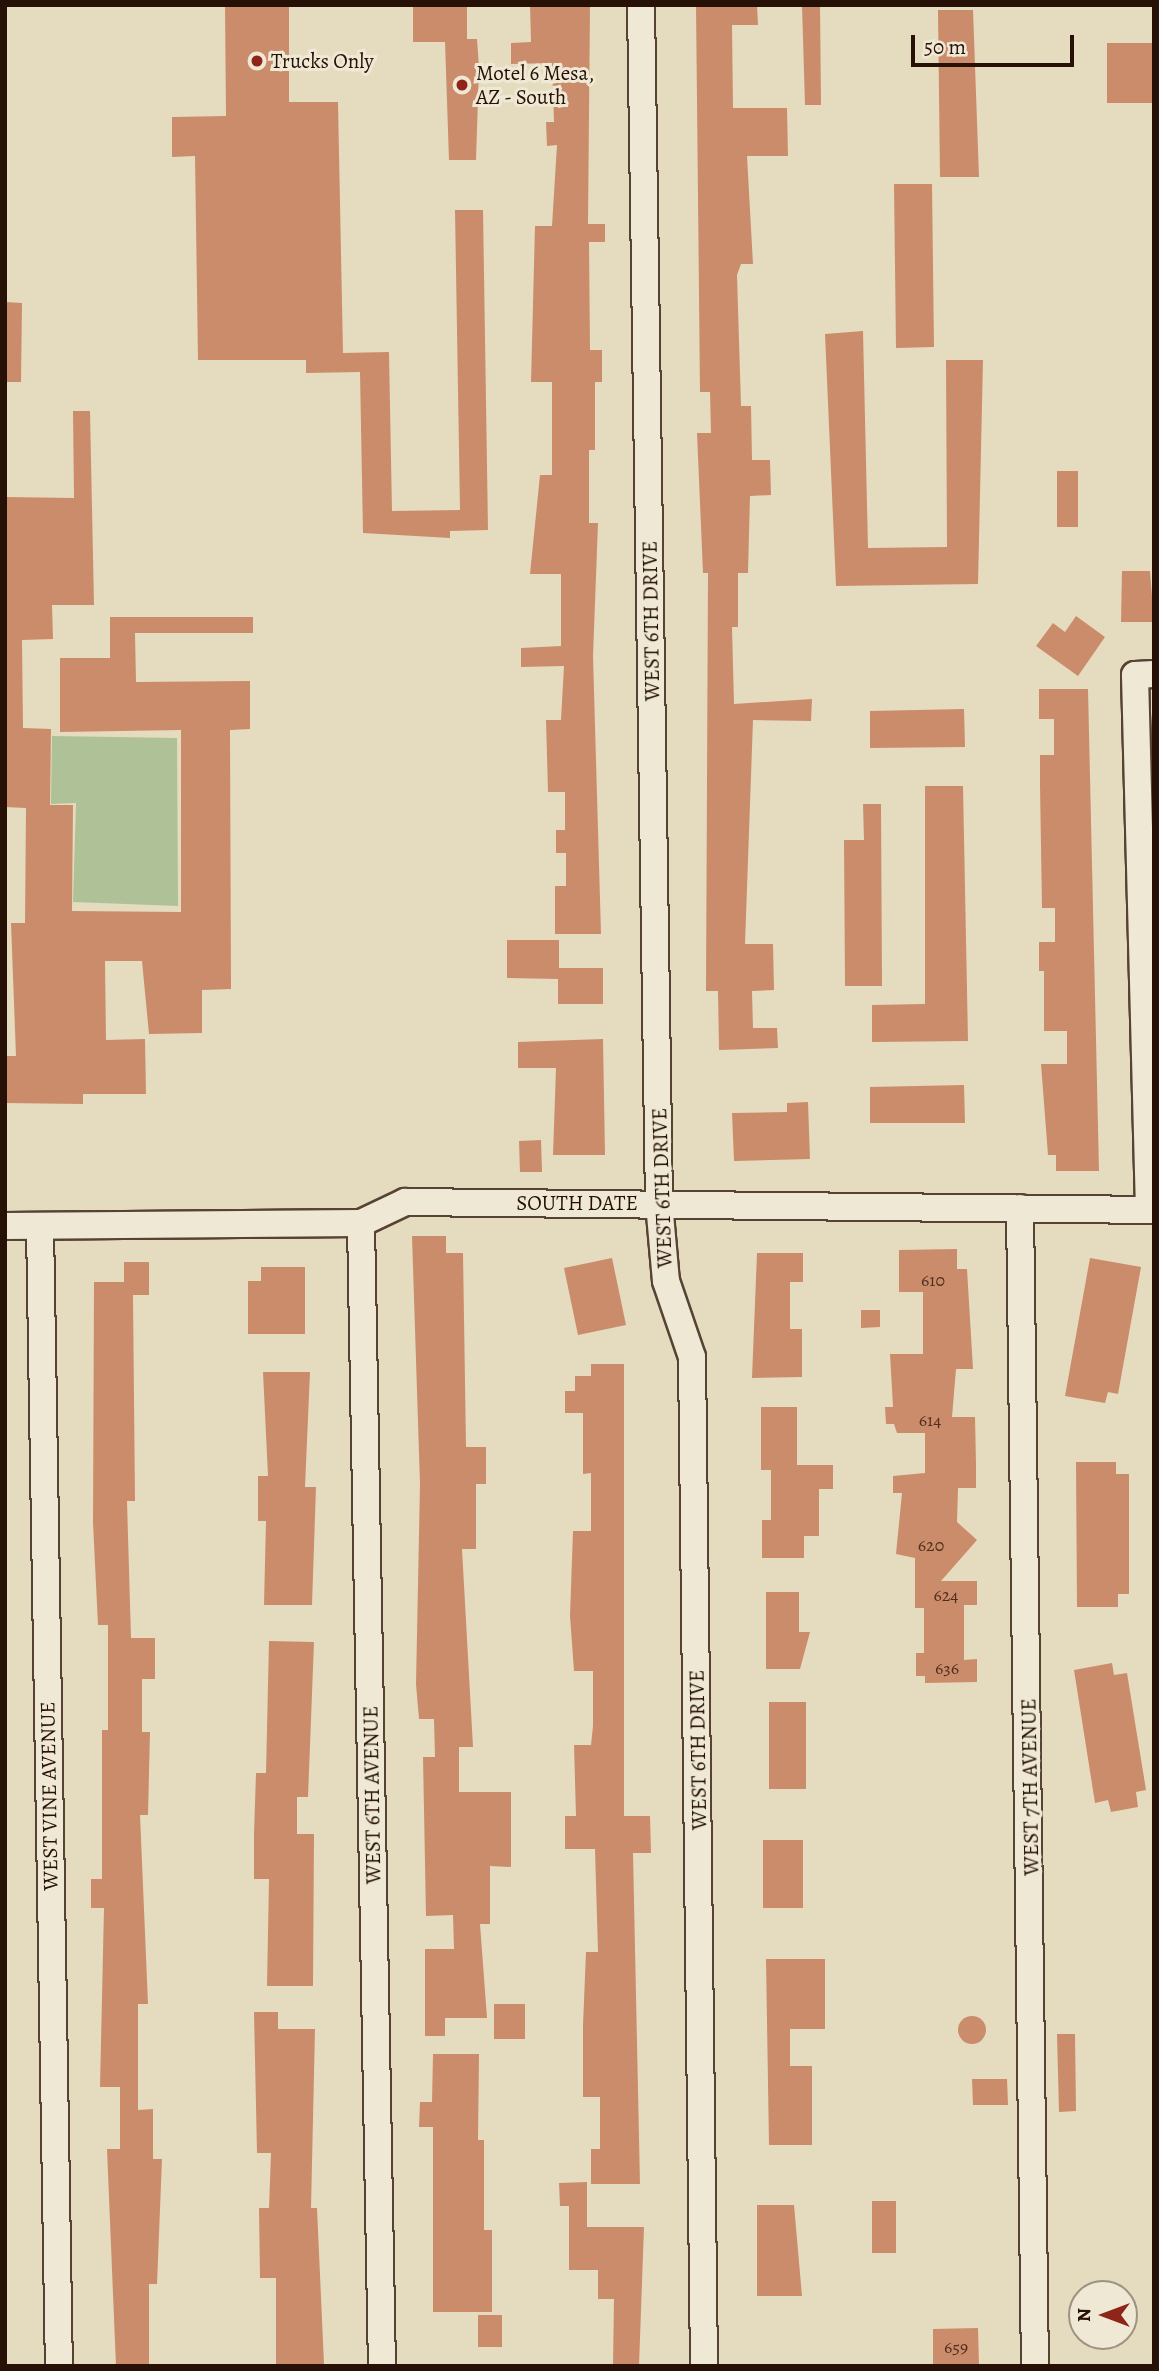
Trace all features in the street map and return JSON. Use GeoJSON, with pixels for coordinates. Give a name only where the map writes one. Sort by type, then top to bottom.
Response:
{"type":"FeatureCollection","features":[{"type":"Feature","properties":{"kind":"street","name":"WEST 6TH DRIVE"},"geometry":{"type":"LineString","coordinates":[[641,5],[659,1203],[666,1281],[692,1357],[704,2366]]}},
{"type":"Feature","properties":{"kind":"street"},"geometry":{"type":"LineString","coordinates":[[1144,674],[1152,1210]]}},
{"type":"Feature","properties":{"kind":"street","name":"SOUTH DATE"},"geometry":{"type":"LineString","coordinates":[[5,1226],[361,1223],[405,1202],[1152,1210]]}},
{"type":"Feature","properties":{"kind":"street","name":"WEST 7TH AVENUE"},"geometry":{"type":"LineString","coordinates":[[1020,1208],[1035,2366]]}},
{"type":"Feature","properties":{"kind":"street","name":"WEST 6TH AVENUE"},"geometry":{"type":"LineString","coordinates":[[361,1223],[382,2366]]}},
{"type":"Feature","properties":{"kind":"street","name":"WEST VINE AVENUE"},"geometry":{"type":"LineString","coordinates":[[40,1226],[59,2366]]}},
{"type":"Feature","properties":{"kind":"green space"},"geometry":{"type":"Polygon","coordinates":[[[52,736],[177,738],[178,906],[73,902],[76,803],[51,804],[52,736]]]}},
{"type":"Feature","properties":{"kind":"building"},"geometry":{"type":"Polygon","coordinates":[[[225,5],[289,5],[289,102],[338,102],[343,353],[389,352],[392,511],[460,510],[455,210],[483,210],[488,530],[450,531],[450,538],[363,533],[360,372],[306,373],[306,360],[198,360],[195,156],[172,157],[172,117],[226,116],[225,5]]]}},
{"type":"Feature","properties":{"kind":"building","name":"Motel 6 Mesa, AZ - South"},"geometry":{"type":"Polygon","coordinates":[[[413,5],[467,5],[467,39],[477,39],[479,67],[476,160],[449,160],[445,42],[413,42],[413,5]]]}},
{"type":"Feature","properties":{"kind":"building"},"geometry":{"type":"Polygon","coordinates":[[[530,5],[590,5],[588,224],[605,224],[605,242],[589,242],[590,350],[602,350],[602,382],[595,382],[595,450],[589,450],[589,523],[598,523],[593,656],[601,934],[555,934],[555,886],[566,886],[566,853],[556,853],[556,830],[565,830],[565,792],[548,792],[546,720],[561,720],[564,666],[521,667],[521,648],[561,646],[561,574],[530,574],[540,475],[552,475],[552,382],[531,382],[535,226],[552,226],[557,145],[547,146],[546,122],[554,122],[552,63],[511,64],[511,43],[531,42],[530,5]]]}},
{"type":"Feature","properties":{"kind":"building"},"geometry":{"type":"Polygon","coordinates":[[[696,5],[757,5],[758,25],[732,25],[733,108],[787,108],[788,156],[747,156],[753,264],[741,264],[737,275],[741,406],[751,406],[752,460],[770,460],[771,495],[750,496],[748,573],[738,573],[738,627],[732,627],[734,704],[812,699],[811,721],[753,720],[745,944],[773,944],[774,990],[752,991],[753,1028],[777,1028],[778,1048],[719,1050],[718,991],[706,991],[708,573],[703,573],[697,433],[711,433],[710,392],[700,392],[696,5]]]}},
{"type":"Feature","properties":{"kind":"building"},"geometry":{"type":"Polygon","coordinates":[[[802,5],[820,5],[821,105],[805,105],[802,5]]]}},
{"type":"Feature","properties":{"kind":"building"},"geometry":{"type":"Polygon","coordinates":[[[938,10],[973,10],[979,177],[940,177],[938,10]]]}},
{"type":"Feature","properties":{"kind":"building"},"geometry":{"type":"Polygon","coordinates":[[[1107,43],[1154,43],[1154,103],[1107,103],[1107,43]]]}},
{"type":"Feature","properties":{"kind":"building"},"geometry":{"type":"Polygon","coordinates":[[[894,184],[932,184],[934,347],[896,348],[894,184]]]}},
{"type":"Feature","properties":{"kind":"building"},"geometry":{"type":"Polygon","coordinates":[[[5,302],[22,303],[21,382],[5,382],[5,302]]]}},
{"type":"Feature","properties":{"kind":"building"},"geometry":{"type":"Polygon","coordinates":[[[863,331],[868,548],[947,547],[946,360],[983,360],[978,584],[836,586],[825,334],[863,331]]]}},
{"type":"Feature","properties":{"kind":"building"},"geometry":{"type":"Polygon","coordinates":[[[73,411],[90,411],[94,605],[52,605],[53,639],[22,640],[23,728],[51,729],[50,805],[73,805],[72,911],[181,912],[181,730],[60,732],[60,658],[110,658],[110,617],[253,617],[253,633],[135,633],[136,682],[250,681],[250,729],[230,730],[231,989],[202,990],[202,1033],[149,1034],[142,961],[105,961],[106,1040],[145,1039],[146,1094],[83,1094],[83,1104],[5,1103],[5,1056],[16,1056],[11,923],[25,923],[26,808],[5,807],[5,497],[74,498],[73,411]]]}},
{"type":"Feature","properties":{"kind":"building"},"geometry":{"type":"Polygon","coordinates":[[[1057,471],[1078,471],[1078,527],[1057,527],[1057,471]]]}},
{"type":"Feature","properties":{"kind":"building"},"geometry":{"type":"Polygon","coordinates":[[[1122,571],[1150,571],[1154,622],[1121,622],[1122,571]]]}},
{"type":"Feature","properties":{"kind":"building"},"geometry":{"type":"Polygon","coordinates":[[[1076,616],[1105,637],[1078,676],[1036,646],[1053,623],[1065,632],[1076,616]]]}},
{"type":"Feature","properties":{"kind":"building"},"geometry":{"type":"Polygon","coordinates":[[[1039,689],[1088,689],[1099,1171],[1056,1171],[1056,1155],[1048,1155],[1041,1064],[1067,1064],[1067,1031],[1044,1031],[1044,971],[1039,971],[1039,942],[1055,942],[1055,908],[1042,908],[1040,755],[1054,755],[1054,719],[1039,719],[1039,689]]]}},
{"type":"Feature","properties":{"kind":"building"},"geometry":{"type":"Polygon","coordinates":[[[964,709],[965,747],[870,748],[870,711],[964,709]]]}},
{"type":"Feature","properties":{"kind":"building"},"geometry":{"type":"Polygon","coordinates":[[[925,786],[963,786],[968,1041],[872,1042],[872,1005],[925,1004],[925,786]]]}},
{"type":"Feature","properties":{"kind":"building"},"geometry":{"type":"Polygon","coordinates":[[[863,804],[881,804],[882,986],[845,986],[844,840],[864,840],[863,804]]]}},
{"type":"Feature","properties":{"kind":"building"},"geometry":{"type":"Polygon","coordinates":[[[507,940],[559,940],[559,968],[603,968],[603,1004],[558,1004],[558,979],[507,978],[507,940]]]}},
{"type":"Feature","properties":{"kind":"building"},"geometry":{"type":"Polygon","coordinates":[[[603,1039],[605,1155],[553,1155],[556,1068],[518,1068],[518,1042],[603,1039]]]}},
{"type":"Feature","properties":{"kind":"building"},"geometry":{"type":"Polygon","coordinates":[[[964,1085],[965,1123],[870,1123],[870,1087],[964,1085]]]}},
{"type":"Feature","properties":{"kind":"building"},"geometry":{"type":"Polygon","coordinates":[[[808,1102],[810,1159],[734,1161],[732,1113],[787,1112],[787,1103],[808,1102]]]}},
{"type":"Feature","properties":{"kind":"building"},"geometry":{"type":"Polygon","coordinates":[[[541,1140],[542,1172],[520,1172],[519,1141],[541,1140]]]}},
{"type":"Feature","properties":{"kind":"building"},"geometry":{"type":"Polygon","coordinates":[[[412,1236],[446,1236],[446,1253],[463,1253],[466,1447],[486,1447],[486,1484],[476,1484],[476,1549],[462,1549],[473,1747],[459,1747],[459,1792],[511,1792],[511,1867],[490,1866],[490,1924],[480,1924],[487,2018],[445,2018],[445,2036],[425,2036],[425,1949],[454,1949],[453,1915],[426,1916],[423,1757],[435,1757],[434,1719],[419,1719],[416,1684],[420,1484],[412,1236]]]}},
{"type":"Feature","properties":{"kind":"building"},"geometry":{"type":"Polygon","coordinates":[[[957,1249],[957,1269],[967,1269],[973,1369],[956,1369],[952,1417],[975,1417],[976,1488],[958,1488],[957,1522],[977,1540],[941,1581],[977,1581],[977,1605],[964,1605],[964,1660],[977,1659],[977,1682],[925,1683],[925,1676],[916,1676],[916,1653],[924,1653],[924,1608],[915,1608],[915,1558],[896,1554],[902,1493],[893,1493],[893,1476],[925,1473],[925,1433],[897,1433],[894,1424],[886,1424],[885,1407],[893,1407],[890,1354],[923,1354],[923,1292],[899,1292],[899,1250],[957,1249]]]}},
{"type":"Feature","properties":{"kind":"building"},"geometry":{"type":"Polygon","coordinates":[[[757,1253],[803,1253],[803,1282],[790,1282],[790,1329],[802,1329],[802,1377],[752,1378],[757,1253]]]}},
{"type":"Feature","properties":{"kind":"building"},"geometry":{"type":"Polygon","coordinates":[[[612,1258],[626,1325],[578,1335],[564,1268],[612,1258]]]}},
{"type":"Feature","properties":{"kind":"building"},"geometry":{"type":"Polygon","coordinates":[[[1090,1258],[1141,1267],[1118,1394],[1108,1392],[1105,1403],[1065,1396],[1090,1258]]]}},
{"type":"Feature","properties":{"kind":"building"},"geometry":{"type":"Polygon","coordinates":[[[124,1262],[149,1262],[149,1295],[133,1295],[135,1501],[127,1501],[131,1638],[155,1638],[155,1679],[142,1679],[142,1732],[150,1732],[148,1815],[140,1815],[148,2004],[138,2004],[138,2110],[153,2109],[153,2159],[162,2159],[157,2284],[149,2284],[149,2366],[116,2366],[107,2149],[120,2149],[120,2087],[100,2087],[104,1908],[91,1908],[91,1879],[102,1879],[102,1730],[108,1730],[108,1625],[98,1625],[93,1523],[94,1282],[124,1282],[124,1262]]]}},
{"type":"Feature","properties":{"kind":"building"},"geometry":{"type":"Polygon","coordinates":[[[261,1267],[305,1267],[305,1334],[248,1334],[248,1281],[261,1281],[261,1267]]]}},
{"type":"Feature","properties":{"kind":"building"},"geometry":{"type":"Polygon","coordinates":[[[861,1310],[880,1310],[880,1327],[861,1328],[861,1310]]]}},
{"type":"Feature","properties":{"kind":"building"},"geometry":{"type":"Polygon","coordinates":[[[591,1364],[624,1364],[624,1816],[650,1816],[651,1853],[633,1853],[640,2184],[591,2184],[591,2149],[600,2149],[600,2097],[583,2097],[583,2025],[586,1952],[598,1952],[595,1849],[565,1849],[565,1816],[576,1816],[574,1745],[591,1745],[593,1671],[574,1671],[570,1616],[573,1531],[591,1531],[591,1473],[583,1474],[583,1413],[565,1413],[565,1391],[575,1391],[575,1376],[591,1376],[591,1364]]]}},
{"type":"Feature","properties":{"kind":"building"},"geometry":{"type":"Polygon","coordinates":[[[263,1372],[310,1372],[305,1487],[316,1487],[312,1605],[264,1605],[266,1521],[258,1521],[258,1476],[268,1476],[263,1372]]]}},
{"type":"Feature","properties":{"kind":"building"},"geometry":{"type":"Polygon","coordinates":[[[761,1407],[797,1407],[797,1465],[833,1465],[833,1489],[819,1489],[819,1536],[804,1536],[804,1558],[762,1558],[762,1520],[771,1520],[771,1470],[761,1470],[761,1407]]]}},
{"type":"Feature","properties":{"kind":"building"},"geometry":{"type":"Polygon","coordinates":[[[1076,1462],[1116,1462],[1116,1474],[1129,1474],[1129,1594],[1118,1594],[1118,1607],[1077,1607],[1076,1462]]]}},
{"type":"Feature","properties":{"kind":"building"},"geometry":{"type":"Polygon","coordinates":[[[766,1592],[799,1592],[799,1632],[810,1632],[800,1669],[766,1669],[766,1592]]]}},
{"type":"Feature","properties":{"kind":"building"},"geometry":{"type":"Polygon","coordinates":[[[269,1641],[314,1642],[308,1797],[297,1797],[297,1834],[314,1834],[313,1986],[267,1986],[269,1879],[254,1879],[254,1834],[256,1773],[266,1773],[269,1641]]]}},
{"type":"Feature","properties":{"kind":"building"},"geometry":{"type":"Polygon","coordinates":[[[1112,1663],[1114,1675],[1127,1673],[1146,1790],[1136,1792],[1138,1807],[1111,1812],[1108,1800],[1095,1803],[1074,1670],[1112,1663]]]}},
{"type":"Feature","properties":{"kind":"building"},"geometry":{"type":"Polygon","coordinates":[[[769,1702],[806,1702],[806,1789],[769,1789],[769,1702]]]}},
{"type":"Feature","properties":{"kind":"building"},"geometry":{"type":"Polygon","coordinates":[[[763,1840],[803,1840],[803,1908],[763,1908],[763,1840]]]}},
{"type":"Feature","properties":{"kind":"building"},"geometry":{"type":"Polygon","coordinates":[[[766,1959],[825,1959],[825,2029],[790,2029],[790,2066],[812,2066],[812,2145],[769,2145],[766,1959]]]}},
{"type":"Feature","properties":{"kind":"building"},"geometry":{"type":"Polygon","coordinates":[[[494,2004],[525,2004],[525,2039],[494,2039],[494,2004]]]}},
{"type":"Feature","properties":{"kind":"building"},"geometry":{"type":"Polygon","coordinates":[[[254,2012],[278,2012],[278,2029],[315,2029],[311,2208],[317,2208],[324,2364],[276,2364],[276,2278],[260,2278],[259,2208],[269,2208],[271,2153],[257,2153],[254,2012]]]}},
{"type":"Feature","properties":{"kind":"building"},"geometry":{"type":"Polygon","coordinates":[[[972,2016],[982,2020],[986,2030],[982,2040],[972,2044],[962,2040],[958,2030],[962,2020],[972,2016]]]}},
{"type":"Feature","properties":{"kind":"building"},"geometry":{"type":"Polygon","coordinates":[[[1057,2034],[1075,2034],[1076,2111],[1059,2112],[1057,2034]]]}},
{"type":"Feature","properties":{"kind":"building"},"geometry":{"type":"Polygon","coordinates":[[[433,2054],[479,2054],[478,2140],[484,2140],[484,2230],[492,2230],[492,2312],[433,2312],[433,2127],[419,2127],[420,2102],[432,2102],[433,2054]]]}},
{"type":"Feature","properties":{"kind":"building"},"geometry":{"type":"Polygon","coordinates":[[[972,2079],[1007,2079],[1008,2105],[973,2105],[972,2079]]]}},
{"type":"Feature","properties":{"kind":"building"},"geometry":{"type":"Polygon","coordinates":[[[587,2182],[587,2227],[644,2227],[639,2366],[613,2366],[614,2299],[598,2299],[598,2270],[569,2270],[569,2206],[560,2206],[559,2183],[587,2182]]]}},
{"type":"Feature","properties":{"kind":"building"},"geometry":{"type":"Polygon","coordinates":[[[872,2201],[896,2201],[896,2253],[872,2253],[872,2201]]]}},
{"type":"Feature","properties":{"kind":"building"},"geometry":{"type":"Polygon","coordinates":[[[757,2205],[794,2205],[802,2296],[757,2296],[757,2205]]]}},
{"type":"Feature","properties":{"kind":"building"},"geometry":{"type":"Polygon","coordinates":[[[478,2315],[502,2315],[502,2347],[478,2347],[478,2315]]]}},
{"type":"Feature","properties":{"kind":"building"},"geometry":{"type":"Polygon","coordinates":[[[978,2328],[979,2366],[933,2366],[933,2329],[978,2328]]]}},
{"type":"Feature","properties":{"kind":"place","name":"Trucks Only"},"geometry":{"type":"Point","coordinates":[257,61]}},
{"type":"Feature","properties":{"kind":"place","name":"Motel 6 Mesa, AZ - South"},"geometry":{"type":"Point","coordinates":[462,85]}}]}
